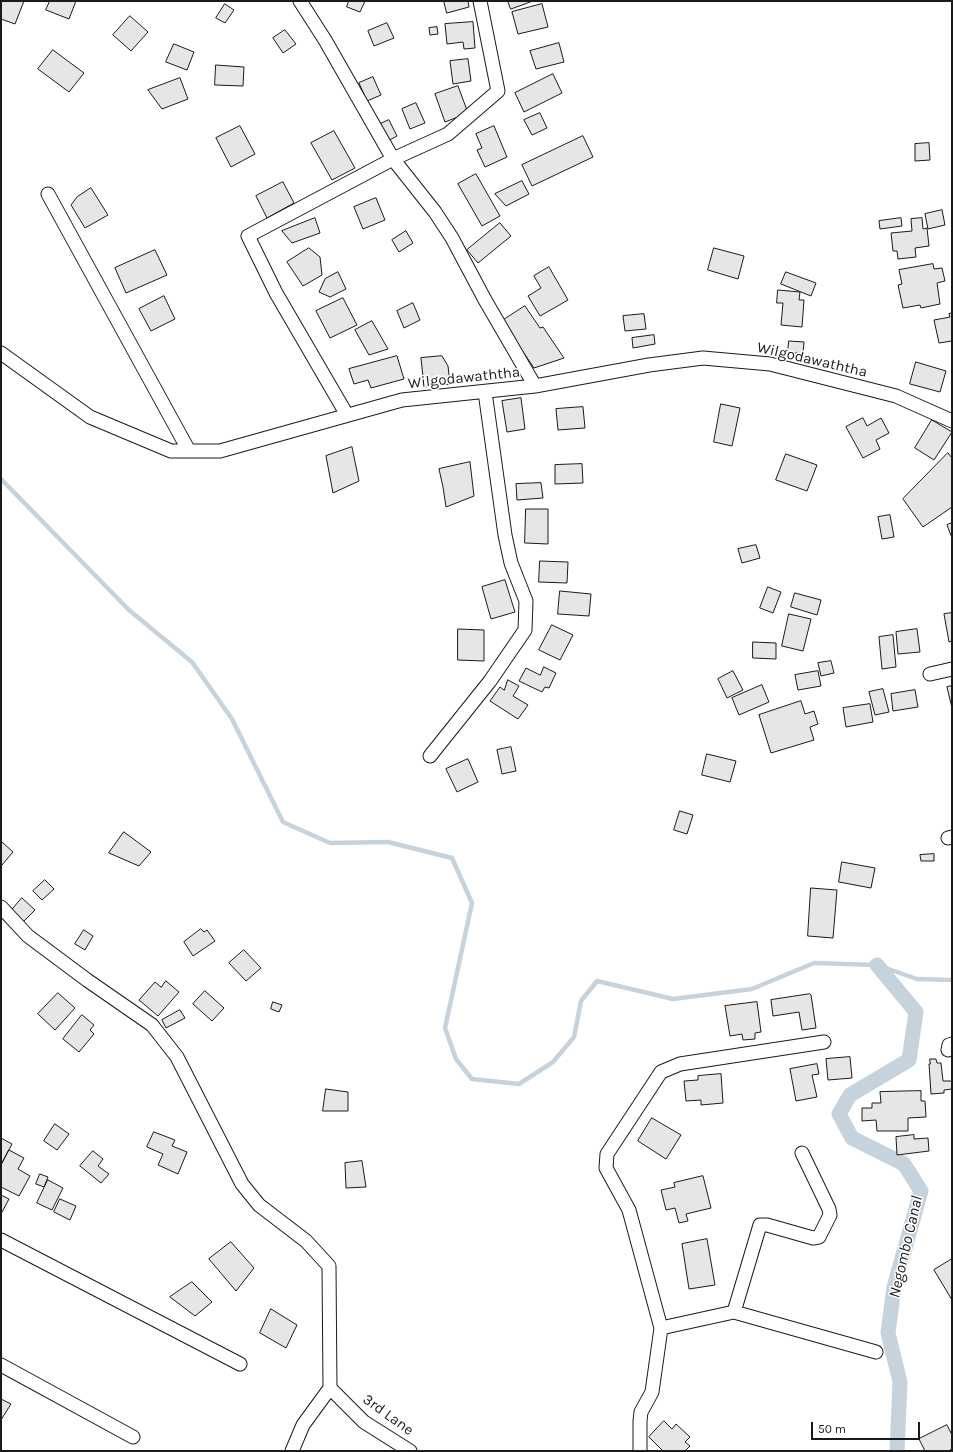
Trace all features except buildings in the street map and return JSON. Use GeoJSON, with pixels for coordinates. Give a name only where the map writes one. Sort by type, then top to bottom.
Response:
{"type":"FeatureCollection","features":[{"type":"Feature","properties":{"kind":"street"},"geometry":{"type":"LineString","coordinates":[[300,1],[325,40],[393,159],[436,212],[452,238],[485,300],[535,386]]}},
{"type":"Feature","properties":{"kind":"street"},"geometry":{"type":"LineString","coordinates":[[347,415],[276,293],[248,236],[393,159],[448,134],[498,91],[480,1]]}},
{"type":"Feature","properties":{"kind":"street"},"geometry":{"type":"LineString","coordinates":[[48,194],[189,451]]}},
{"type":"Feature","properties":{"kind":"street","name":"Wilgodawaththa"},"geometry":{"type":"LineString","coordinates":[[1,353],[90,417],[171,451],[220,451],[402,400],[535,386],[649,365],[702,358],[770,364],[896,396],[952,421]]}},
{"type":"Feature","properties":{"kind":"street"},"geometry":{"type":"LineString","coordinates":[[430,756],[490,681],[524,630],[526,601],[511,563],[485,392]]}},
{"type":"Feature","properties":{"kind":"street"},"geometry":{"type":"LineString","coordinates":[[930,674],[952,669]]}},
{"type":"Feature","properties":{"kind":"street"},"geometry":{"type":"LineString","coordinates":[[1,907],[28,936],[87,980],[152,1025],[177,1057],[242,1184],[259,1205],[306,1241],[330,1266],[330,1388],[303,1425],[292,1451]]}},
{"type":"Feature","properties":{"kind":"street"},"geometry":{"type":"LineString","coordinates":[[640,1451],[641,1412],[652,1392],[661,1328],[629,1210],[606,1168],[607,1154],[661,1072],[680,1064],[824,1042]]}},
{"type":"Feature","properties":{"kind":"street"},"geometry":{"type":"LineString","coordinates":[[734,1312],[760,1225],[813,1238],[819,1237],[830,1215],[829,1209],[802,1154]]}},
{"type":"Feature","properties":{"kind":"street"},"geometry":{"type":"LineString","coordinates":[[1,1240],[240,1364]]}},
{"type":"Feature","properties":{"kind":"street"},"geometry":{"type":"LineString","coordinates":[[661,1328],[734,1312],[876,1352]]}},
{"type":"Feature","properties":{"kind":"street"},"geometry":{"type":"LineString","coordinates":[[1,1365],[133,1437]]}},
{"type":"Feature","properties":{"kind":"street","name":"3rd Lane"},"geometry":{"type":"LineString","coordinates":[[330,1388],[364,1422],[410,1451]]}},
{"type":"Feature","properties":{"kind":"waterway"},"geometry":{"type":"LineString","coordinates":[[1,479],[129,610],[192,662],[232,719],[283,822],[330,843],[388,842],[452,858],[472,903],[445,1028],[456,1059],[472,1079],[519,1084],[553,1062],[574,1037],[581,1001],[597,981],[673,999],[752,989],[814,963],[877,965],[917,979],[952,980]]}},
{"type":"Feature","properties":{"kind":"waterway","name":"Negombo Canal"},"geometry":{"type":"LineString","coordinates":[[877,965],[916,1012],[909,1060],[850,1095],[839,1114],[852,1138],[904,1164],[921,1191],[894,1287],[888,1333],[900,1382],[897,1451]]}}]}
